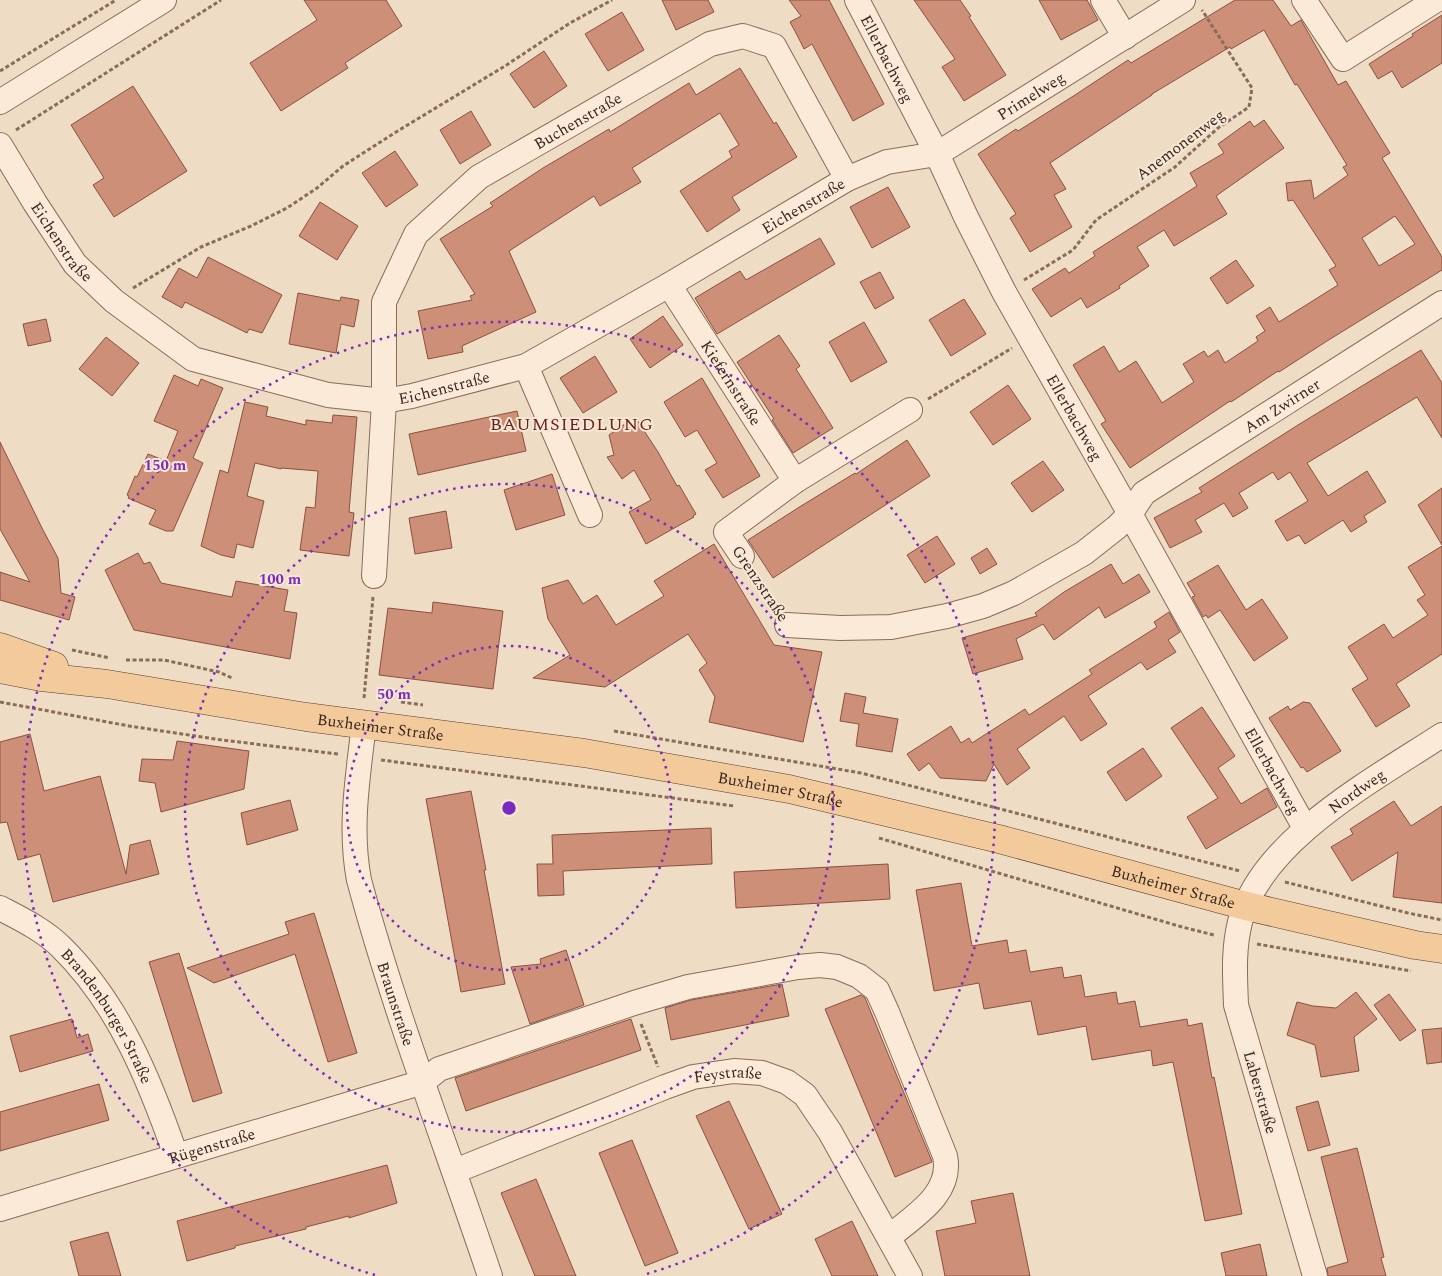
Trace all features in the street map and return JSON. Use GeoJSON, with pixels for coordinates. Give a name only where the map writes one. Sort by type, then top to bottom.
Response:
{"type":"FeatureCollection","features":[{"type":"Feature","properties":{"kind":"main road","name":"Buxheimer Straße"},"geometry":{"type":"LineString","coordinates":[[0,646],[108,684]]}},
{"type":"Feature","properties":{"kind":"main road","name":"Buxheimer Straße"},"geometry":{"type":"LineString","coordinates":[[0,669],[41,677],[108,684],[306,717],[364,711],[584,753],[789,789],[999,839],[1246,906],[1415,945],[1442,949]]}},
{"type":"Feature","properties":{"kind":"street"},"geometry":{"type":"LineString","coordinates":[[0,102],[164,0]]}},
{"type":"Feature","properties":{"kind":"street","name":"Ellerbachweg"},"geometry":{"type":"LineString","coordinates":[[857,0],[937,154],[1004,292],[1305,828]]}},
{"type":"Feature","properties":{"kind":"street"},"geometry":{"type":"LineString","coordinates":[[1103,0],[1125,37]]}},
{"type":"Feature","properties":{"kind":"street"},"geometry":{"type":"LineString","coordinates":[[1304,0],[1343,59],[1436,0]]}},
{"type":"Feature","properties":{"kind":"street","name":"Primelweg"},"geometry":{"type":"LineString","coordinates":[[937,154],[1125,37],[1192,4]]}},
{"type":"Feature","properties":{"kind":"street","name":"Buchenstraße"},"geometry":{"type":"LineString","coordinates":[[374,576],[384,401],[384,302],[416,234],[480,177],[710,44],[743,36],[774,46],[847,179]]}},
{"type":"Feature","properties":{"kind":"street","name":"Eichenstraße"},"geometry":{"type":"LineString","coordinates":[[4,140],[35,203],[75,264],[114,301],[193,359],[328,395],[384,401],[412,396],[526,366],[669,285],[847,179],[887,162],[937,154]]}},
{"type":"Feature","properties":{"kind":"street","name":"Kiefernstraße"},"geometry":{"type":"LineString","coordinates":[[669,285],[795,481]]}},
{"type":"Feature","properties":{"kind":"street","name":"Am Zwirner"},"geometry":{"type":"LineString","coordinates":[[1130,514],[1144,494],[1442,303]]}},
{"type":"Feature","properties":{"kind":"street"},"geometry":{"type":"LineString","coordinates":[[526,366],[590,515]]}},
{"type":"Feature","properties":{"kind":"street","name":"Grenzstraße"},"geometry":{"type":"LineString","coordinates":[[742,556],[726,532],[795,481],[910,410]]}},
{"type":"Feature","properties":{"kind":"street","name":"Grenzstraße"},"geometry":{"type":"LineString","coordinates":[[787,625],[891,628],[983,606],[1014,593],[1084,553],[1117,527],[1130,514]]}},
{"type":"Feature","properties":{"kind":"street","name":"Braunstraße"},"geometry":{"type":"LineString","coordinates":[[364,711],[353,836],[357,873],[423,1082],[490,1276]]}},
{"type":"Feature","properties":{"kind":"street","name":"Nordweg"},"geometry":{"type":"LineString","coordinates":[[1246,906],[1262,876],[1305,828],[1442,735]]}},
{"type":"Feature","properties":{"kind":"street","name":"Laberstraße"},"geometry":{"type":"LineString","coordinates":[[1246,906],[1237,940],[1235,961],[1236,1005],[1315,1276]]}},
{"type":"Feature","properties":{"kind":"street","name":"Brandenburger Straße"},"geometry":{"type":"LineString","coordinates":[[0,908],[30,924],[60,946],[86,975],[122,1028],[134,1051],[153,1092],[176,1156]]}},
{"type":"Feature","properties":{"kind":"street","name":"Rügenstraße"},"geometry":{"type":"LineString","coordinates":[[0,1209],[423,1082],[439,1069],[634,1003],[688,987],[820,965],[837,967],[860,976],[877,990],[930,1116],[947,1165],[947,1174],[940,1190],[927,1205],[889,1237]]}},
{"type":"Feature","properties":{"kind":"street","name":"Feystraße"},"geometry":{"type":"LineString","coordinates":[[455,1172],[693,1077],[734,1071],[762,1072],[786,1082],[805,1096],[830,1132],[910,1276]]}},
{"type":"Feature","properties":{"kind":"path"},"geometry":{"type":"LineString","coordinates":[[0,71],[116,0]]}},
{"type":"Feature","properties":{"kind":"path"},"geometry":{"type":"LineString","coordinates":[[4,140],[221,0]]}},
{"type":"Feature","properties":{"kind":"path"},"geometry":{"type":"LineString","coordinates":[[114,301],[201,247],[287,208],[317,188],[343,166],[396,132],[506,66],[570,23],[612,0]]}},
{"type":"Feature","properties":{"kind":"path","name":"Anemonenweg"},"geometry":{"type":"LineString","coordinates":[[1004,292],[1073,250],[1096,220],[1175,167],[1218,128],[1249,107],[1252,88],[1192,4]]}},
{"type":"Feature","properties":{"kind":"path"},"geometry":{"type":"LineString","coordinates":[[910,410],[1030,337]]}},
{"type":"Feature","properties":{"kind":"path","name":"Grenzstraße"},"geometry":{"type":"LineString","coordinates":[[742,556],[787,625]]}},
{"type":"Feature","properties":{"kind":"path"},"geometry":{"type":"LineString","coordinates":[[364,711],[374,576]]}},
{"type":"Feature","properties":{"kind":"path"},"geometry":{"type":"LineString","coordinates":[[0,702],[129,726],[743,808]]}},
{"type":"Feature","properties":{"kind":"path"},"geometry":{"type":"LineString","coordinates":[[878,837],[1182,927]]}},
{"type":"Feature","properties":{"kind":"path"},"geometry":{"type":"LineString","coordinates":[[1336,896],[1442,920]]}},
{"type":"Feature","properties":{"kind":"path"},"geometry":{"type":"LineString","coordinates":[[1308,954],[1417,972]]}},
{"type":"Feature","properties":{"kind":"path"},"geometry":{"type":"LineString","coordinates":[[634,1003],[665,1087]]}},
{"type":"Feature","properties":{"kind":"building"},"geometry":{"type":"Polygon","coordinates":[[[304,0],[386,0],[402,26],[345,63],[348,68],[281,111],[250,63],[317,20],[304,0]]]}},
{"type":"Feature","properties":{"kind":"building"},"geometry":{"type":"Polygon","coordinates":[[[662,0],[708,0],[714,12],[676,30],[662,0]]]}},
{"type":"Feature","properties":{"kind":"building"},"geometry":{"type":"Polygon","coordinates":[[[789,0],[829,0],[884,104],[853,121],[812,44],[804,49],[790,22],[801,16],[789,0]]]}},
{"type":"Feature","properties":{"kind":"building"},"geometry":{"type":"Polygon","coordinates":[[[914,0],[960,0],[1006,75],[964,101],[942,67],[955,59],[914,0]]]}},
{"type":"Feature","properties":{"kind":"building"},"geometry":{"type":"Polygon","coordinates":[[[1039,0],[1087,0],[1098,20],[1061,40],[1039,0]]]}},
{"type":"Feature","properties":{"kind":"building"},"geometry":{"type":"Polygon","coordinates":[[[1235,0],[1273,0],[1291,26],[1301,20],[1338,85],[1346,81],[1390,153],[1382,158],[1442,257],[1442,270],[1230,401],[1130,468],[1101,424],[1106,421],[1073,365],[1104,346],[1119,372],[1136,361],[1162,403],[1194,382],[1183,364],[1204,351],[1208,357],[1218,350],[1225,363],[1258,341],[1256,337],[1265,331],[1256,316],[1270,307],[1279,322],[1338,285],[1329,270],[1336,266],[1293,200],[1288,201],[1286,183],[1311,180],[1314,199],[1348,175],[1343,167],[1347,165],[1297,84],[1295,85],[1264,30],[1231,49],[1230,47],[1152,94],[1050,163],[1066,189],[1054,195],[1072,227],[1030,252],[1010,218],[1016,214],[978,154],[1016,129],[1018,131],[1128,60],[1131,63],[1235,0]],[[1395,216],[1362,238],[1379,266],[1415,244],[1395,216]]]}},
{"type":"Feature","properties":{"kind":"building"},"geometry":{"type":"Polygon","coordinates":[[[622,12],[644,50],[608,71],[585,34],[622,12]]]}},
{"type":"Feature","properties":{"kind":"building"},"geometry":{"type":"Polygon","coordinates":[[[1442,15],[1442,63],[1402,88],[1392,71],[1378,79],[1369,64],[1442,15]]]}},
{"type":"Feature","properties":{"kind":"building"},"geometry":{"type":"Polygon","coordinates":[[[544,51],[567,86],[534,108],[510,74],[544,51]]]}},
{"type":"Feature","properties":{"kind":"building"},"geometry":{"type":"Polygon","coordinates":[[[740,68],[774,124],[776,122],[797,157],[732,197],[740,210],[707,232],[680,191],[732,157],[729,151],[739,145],[720,113],[632,168],[641,182],[600,206],[594,196],[509,251],[536,312],[462,346],[463,352],[428,359],[418,311],[472,300],[470,296],[475,294],[440,239],[493,206],[490,203],[543,168],[609,129],[610,132],[689,83],[696,95],[740,68]]]}},
{"type":"Feature","properties":{"kind":"building"},"geometry":{"type":"Polygon","coordinates":[[[133,86],[187,171],[114,217],[93,185],[104,178],[71,125],[133,86]]]}},
{"type":"Feature","properties":{"kind":"building"},"geometry":{"type":"Polygon","coordinates":[[[471,111],[491,145],[460,164],[440,130],[471,111]]]}},
{"type":"Feature","properties":{"kind":"building"},"geometry":{"type":"Polygon","coordinates":[[[1264,120],[1284,148],[1216,196],[1227,214],[1174,246],[1164,230],[1137,247],[1149,266],[1119,286],[1120,288],[1087,308],[1081,298],[1051,317],[1032,289],[1065,268],[1069,273],[1095,256],[1093,252],[1197,186],[1190,173],[1224,153],[1218,144],[1250,121],[1254,127],[1264,120]]]}},
{"type":"Feature","properties":{"kind":"building"},"geometry":{"type":"Polygon","coordinates":[[[395,151],[418,185],[386,207],[362,173],[395,151]]]}},
{"type":"Feature","properties":{"kind":"building"},"geometry":{"type":"Polygon","coordinates":[[[888,187],[910,227],[872,248],[850,207],[888,187]]]}},
{"type":"Feature","properties":{"kind":"building"},"geometry":{"type":"Polygon","coordinates":[[[320,202],[358,226],[337,260],[299,236],[320,202]]]}},
{"type":"Feature","properties":{"kind":"building"},"geometry":{"type":"Polygon","coordinates":[[[820,238],[835,264],[717,334],[695,298],[740,271],[746,280],[820,238]]]}},
{"type":"Feature","properties":{"kind":"building"},"geometry":{"type":"Polygon","coordinates":[[[208,257],[282,295],[262,333],[249,329],[247,333],[185,302],[182,308],[162,297],[179,268],[197,278],[208,257]]]}},
{"type":"Feature","properties":{"kind":"building"},"geometry":{"type":"Polygon","coordinates":[[[1236,260],[1254,286],[1227,304],[1210,278],[1236,260]]]}},
{"type":"Feature","properties":{"kind":"building"},"geometry":{"type":"Polygon","coordinates":[[[880,272],[894,298],[875,309],[860,282],[880,272]]]}},
{"type":"Feature","properties":{"kind":"building"},"geometry":{"type":"Polygon","coordinates":[[[298,293],[340,301],[341,297],[359,300],[354,327],[341,324],[336,353],[289,344],[298,293]]]}},
{"type":"Feature","properties":{"kind":"building"},"geometry":{"type":"Polygon","coordinates":[[[964,299],[986,334],[951,356],[929,320],[964,299]]]}},
{"type":"Feature","properties":{"kind":"building"},"geometry":{"type":"Polygon","coordinates":[[[663,316],[683,345],[650,368],[630,339],[663,316]]]}},
{"type":"Feature","properties":{"kind":"building"},"geometry":{"type":"Polygon","coordinates":[[[46,319],[51,341],[28,346],[23,324],[46,319]]]}},
{"type":"Feature","properties":{"kind":"building"},"geometry":{"type":"Polygon","coordinates":[[[864,322],[887,362],[851,382],[829,342],[864,322]]]}},
{"type":"Feature","properties":{"kind":"building"},"geometry":{"type":"Polygon","coordinates":[[[779,335],[800,366],[796,369],[833,428],[793,453],[772,420],[774,419],[737,362],[779,335]]]}},
{"type":"Feature","properties":{"kind":"building"},"geometry":{"type":"Polygon","coordinates":[[[106,337],[139,363],[112,396],[79,369],[106,337]]]}},
{"type":"Feature","properties":{"kind":"building"},"geometry":{"type":"Polygon","coordinates":[[[1421,350],[1442,383],[1442,438],[1417,397],[1307,463],[1328,496],[1367,471],[1386,502],[1364,516],[1367,522],[1351,532],[1343,520],[1305,544],[1299,535],[1287,541],[1275,521],[1308,501],[1290,472],[1278,480],[1273,472],[1239,493],[1248,508],[1233,517],[1224,503],[1195,520],[1202,532],[1170,548],[1154,518],[1202,492],[1199,488],[1421,350]]]}},
{"type":"Feature","properties":{"kind":"building"},"geometry":{"type":"Polygon","coordinates":[[[595,356],[617,392],[583,413],[560,378],[595,356]]]}},
{"type":"Feature","properties":{"kind":"building"},"geometry":{"type":"Polygon","coordinates":[[[174,375],[198,386],[201,379],[223,388],[193,458],[203,463],[173,531],[166,531],[149,524],[156,510],[128,498],[129,496],[127,495],[135,476],[137,477],[148,454],[166,461],[178,431],[154,421],[174,375]]]}},
{"type":"Feature","properties":{"kind":"building"},"geometry":{"type":"Polygon","coordinates":[[[702,378],[760,476],[723,498],[705,470],[717,463],[697,430],[685,437],[664,402],[702,378]]]}},
{"type":"Feature","properties":{"kind":"building"},"geometry":{"type":"Polygon","coordinates":[[[1008,385],[1031,419],[993,445],[970,412],[1008,385]]]}},
{"type":"Feature","properties":{"kind":"building"},"geometry":{"type":"Polygon","coordinates":[[[245,402],[268,407],[266,416],[306,425],[306,420],[332,423],[333,415],[357,417],[349,512],[354,513],[349,556],[300,550],[306,507],[315,508],[318,471],[281,469],[255,463],[247,496],[264,501],[253,548],[237,544],[234,558],[221,555],[201,546],[220,470],[228,473],[245,402]]]}},
{"type":"Feature","properties":{"kind":"building"},"geometry":{"type":"Polygon","coordinates":[[[517,411],[526,451],[418,475],[409,434],[517,411]]]}},
{"type":"Feature","properties":{"kind":"building"},"geometry":{"type":"Polygon","coordinates":[[[635,417],[696,514],[694,517],[646,544],[629,512],[651,500],[634,470],[622,479],[607,457],[614,455],[609,435],[635,417]]]}},
{"type":"Feature","properties":{"kind":"building"},"geometry":{"type":"Polygon","coordinates":[[[907,440],[930,476],[773,578],[748,540],[856,474],[907,440]]]}},
{"type":"Feature","properties":{"kind":"building"},"geometry":{"type":"Polygon","coordinates":[[[0,442],[58,558],[61,593],[75,597],[69,620],[0,600],[0,572],[30,582],[0,529],[0,442]]]}},
{"type":"Feature","properties":{"kind":"building"},"geometry":{"type":"Polygon","coordinates":[[[1043,461],[1064,490],[1032,512],[1011,483],[1043,461]]]}},
{"type":"Feature","properties":{"kind":"building"},"geometry":{"type":"Polygon","coordinates":[[[552,474],[565,515],[516,530],[504,490],[552,474]]]}},
{"type":"Feature","properties":{"kind":"building"},"geometry":{"type":"Polygon","coordinates":[[[1442,488],[1442,545],[1418,505],[1442,488]]]}},
{"type":"Feature","properties":{"kind":"building"},"geometry":{"type":"Polygon","coordinates":[[[446,511],[452,548],[415,554],[409,518],[446,511]]]}},
{"type":"Feature","properties":{"kind":"building"},"geometry":{"type":"Polygon","coordinates":[[[937,536],[955,564],[925,583],[907,555],[937,536]]]}},
{"type":"Feature","properties":{"kind":"building"},"geometry":{"type":"Polygon","coordinates":[[[714,544],[774,645],[822,652],[803,742],[709,722],[715,697],[699,670],[707,663],[688,634],[605,687],[533,678],[570,655],[548,619],[542,588],[568,580],[583,604],[597,595],[616,625],[664,596],[654,581],[714,544]]]}},
{"type":"Feature","properties":{"kind":"building"},"geometry":{"type":"Polygon","coordinates":[[[1442,546],[1442,654],[1396,684],[1410,706],[1376,727],[1352,689],[1368,679],[1348,647],[1384,624],[1393,638],[1428,615],[1417,600],[1425,595],[1408,567],[1442,546]]]}},
{"type":"Feature","properties":{"kind":"building"},"geometry":{"type":"Polygon","coordinates":[[[987,548],[997,564],[980,574],[971,558],[987,548]]]}},
{"type":"Feature","properties":{"kind":"building"},"geometry":{"type":"Polygon","coordinates":[[[138,553],[144,564],[150,562],[161,583],[232,597],[236,581],[288,590],[284,611],[297,613],[290,659],[134,630],[105,570],[138,553]]]}},
{"type":"Feature","properties":{"kind":"building"},"geometry":{"type":"Polygon","coordinates":[[[1111,564],[1123,584],[1139,574],[1150,592],[1105,618],[1099,607],[1054,640],[1043,624],[1016,639],[1023,659],[973,674],[962,638],[1037,616],[1035,613],[1064,592],[1111,564]]]}},
{"type":"Feature","properties":{"kind":"building"},"geometry":{"type":"Polygon","coordinates":[[[1218,565],[1246,610],[1262,599],[1288,638],[1254,661],[1220,610],[1208,618],[1206,615],[1203,617],[1192,597],[1195,596],[1187,583],[1218,565]]]}},
{"type":"Feature","properties":{"kind":"building"},"geometry":{"type":"Polygon","coordinates":[[[433,602],[503,611],[493,689],[379,675],[388,608],[432,613],[433,602]]]}},
{"type":"Feature","properties":{"kind":"building"},"geometry":{"type":"Polygon","coordinates":[[[1169,612],[1180,632],[1168,640],[1176,652],[1147,670],[1141,662],[1088,696],[1107,724],[1081,741],[1064,716],[1017,749],[1030,768],[1007,785],[994,764],[986,781],[940,778],[929,763],[919,771],[907,754],[951,726],[961,743],[969,738],[972,743],[1025,709],[1029,715],[1092,674],[1089,670],[1157,627],[1154,622],[1169,612]]]}},
{"type":"Feature","properties":{"kind":"building"},"geometry":{"type":"Polygon","coordinates":[[[845,693],[866,697],[863,713],[898,719],[892,752],[856,746],[859,724],[840,721],[845,693]]]}},
{"type":"Feature","properties":{"kind":"building"},"geometry":{"type":"Polygon","coordinates":[[[1303,702],[1310,703],[1341,751],[1307,772],[1303,767],[1301,768],[1269,718],[1288,706],[1290,710],[1303,702]]]}},
{"type":"Feature","properties":{"kind":"building"},"geometry":{"type":"Polygon","coordinates":[[[1202,707],[1235,756],[1218,768],[1241,804],[1267,788],[1277,807],[1206,849],[1187,817],[1218,798],[1171,728],[1202,707]]]}},
{"type":"Feature","properties":{"kind":"building"},"geometry":{"type":"Polygon","coordinates":[[[30,734],[44,791],[100,776],[126,874],[130,845],[150,840],[159,874],[53,902],[40,854],[18,860],[7,822],[0,823],[0,742],[30,734]]]}},
{"type":"Feature","properties":{"kind":"building"},"geometry":{"type":"Polygon","coordinates":[[[177,741],[249,751],[244,789],[161,812],[155,783],[139,781],[142,759],[173,760],[177,741]]]}},
{"type":"Feature","properties":{"kind":"building"},"geometry":{"type":"Polygon","coordinates":[[[1143,748],[1162,776],[1126,801],[1107,772],[1143,748]]]}},
{"type":"Feature","properties":{"kind":"building"},"geometry":{"type":"Polygon","coordinates":[[[471,791],[505,984],[461,992],[426,799],[471,791]]]}},
{"type":"Feature","properties":{"kind":"building"},"geometry":{"type":"Polygon","coordinates":[[[290,800],[298,830],[247,845],[241,813],[290,800]]]}},
{"type":"Feature","properties":{"kind":"building"},"geometry":{"type":"Polygon","coordinates":[[[1394,801],[1411,826],[1442,806],[1442,903],[1393,897],[1398,852],[1352,881],[1331,847],[1353,834],[1350,829],[1394,801]]]}},
{"type":"Feature","properties":{"kind":"building"},"geometry":{"type":"Polygon","coordinates":[[[711,828],[712,864],[563,871],[564,895],[538,896],[537,864],[553,864],[552,835],[711,828]]]}},
{"type":"Feature","properties":{"kind":"building"},"geometry":{"type":"Polygon","coordinates":[[[888,864],[890,899],[736,908],[734,872],[888,864]]]}},
{"type":"Feature","properties":{"kind":"building"},"geometry":{"type":"Polygon","coordinates":[[[961,883],[972,946],[1007,940],[1009,953],[1026,950],[1030,972],[1062,967],[1064,978],[1081,975],[1085,997],[1116,992],[1118,1004],[1135,1001],[1140,1027],[1187,1019],[1188,1026],[1202,1023],[1242,1214],[1205,1221],[1173,1062],[1153,1066],[1151,1050],[1092,1060],[1086,1026],[1038,1035],[1031,1001],[984,1009],[979,983],[934,991],[916,890],[961,883]]]}},
{"type":"Feature","properties":{"kind":"building"},"geometry":{"type":"Polygon","coordinates":[[[314,913],[357,1053],[328,1062],[295,954],[214,983],[187,968],[289,934],[285,922],[314,913]]]}},
{"type":"Feature","properties":{"kind":"building"},"geometry":{"type":"Polygon","coordinates":[[[566,950],[584,1005],[530,1024],[511,967],[541,964],[540,959],[566,950]]]}},
{"type":"Feature","properties":{"kind":"building"},"geometry":{"type":"Polygon","coordinates":[[[179,953],[222,1093],[193,1102],[149,962],[179,953]]]}},
{"type":"Feature","properties":{"kind":"building"},"geometry":{"type":"Polygon","coordinates":[[[782,984],[789,1016],[671,1040],[665,1008],[691,1000],[782,984]]]}},
{"type":"Feature","properties":{"kind":"building"},"geometry":{"type":"Polygon","coordinates":[[[1356,992],[1377,1019],[1354,1037],[1359,1071],[1321,1077],[1315,1045],[1287,1035],[1297,1002],[1313,1006],[1336,1008],[1356,992]]]}},
{"type":"Feature","properties":{"kind":"building"},"geometry":{"type":"Polygon","coordinates":[[[1389,994],[1416,1030],[1400,1041],[1374,1005],[1389,994]]]}},
{"type":"Feature","properties":{"kind":"building"},"geometry":{"type":"Polygon","coordinates":[[[861,995],[865,998],[932,1162],[895,1177],[825,1009],[861,995]]]}},
{"type":"Feature","properties":{"kind":"building"},"geometry":{"type":"Polygon","coordinates":[[[72,1019],[77,1038],[88,1034],[93,1051],[20,1072],[10,1036],[72,1019]]]}},
{"type":"Feature","properties":{"kind":"building"},"geometry":{"type":"Polygon","coordinates":[[[631,1019],[641,1050],[466,1111],[455,1078],[631,1019]]]}},
{"type":"Feature","properties":{"kind":"building"},"geometry":{"type":"Polygon","coordinates":[[[1442,1028],[1442,1062],[1427,1064],[1422,1030],[1442,1028]]]}},
{"type":"Feature","properties":{"kind":"building"},"geometry":{"type":"Polygon","coordinates":[[[99,1084],[109,1120],[0,1151],[0,1112],[99,1084]]]}},
{"type":"Feature","properties":{"kind":"building"},"geometry":{"type":"Polygon","coordinates":[[[729,1101],[782,1214],[749,1229],[696,1116],[729,1101]]]}},
{"type":"Feature","properties":{"kind":"building"},"geometry":{"type":"Polygon","coordinates":[[[1318,1101],[1330,1145],[1308,1151],[1296,1107],[1318,1101]]]}},
{"type":"Feature","properties":{"kind":"building"},"geometry":{"type":"Polygon","coordinates":[[[632,1140],[678,1253],[645,1266],[599,1153],[632,1140]]]}},
{"type":"Feature","properties":{"kind":"building"},"geometry":{"type":"Polygon","coordinates":[[[1357,1148],[1384,1257],[1381,1258],[1386,1276],[1328,1276],[1327,1268],[1348,1262],[1321,1157],[1357,1148]]]}},
{"type":"Feature","properties":{"kind":"building"},"geometry":{"type":"Polygon","coordinates":[[[387,1165],[397,1203],[349,1218],[349,1216],[306,1227],[306,1229],[235,1246],[235,1248],[187,1261],[177,1221],[387,1165]]]}},
{"type":"Feature","properties":{"kind":"building"},"geometry":{"type":"Polygon","coordinates":[[[536,1179],[576,1276],[535,1276],[501,1193],[536,1179]]]}},
{"type":"Feature","properties":{"kind":"building"},"geometry":{"type":"Polygon","coordinates":[[[1013,1193],[1030,1276],[945,1276],[936,1231],[976,1223],[971,1201],[1013,1193]]]}},
{"type":"Feature","properties":{"kind":"building"},"geometry":{"type":"Polygon","coordinates":[[[852,1221],[878,1276],[832,1276],[815,1239],[852,1221]]]}},
{"type":"Feature","properties":{"kind":"building"},"geometry":{"type":"Polygon","coordinates":[[[108,1232],[121,1276],[79,1276],[70,1242],[108,1232]]]}},
{"type":"Feature","properties":{"kind":"building"},"geometry":{"type":"Polygon","coordinates":[[[1260,1244],[1267,1276],[1226,1276],[1221,1253],[1260,1244]]]}},
{"type":"Feature","properties":{"kind":"district","name":"BAUMSIEDLUNG"},"geometry":{"type":"Point","coordinates":[572,424]}}]}
